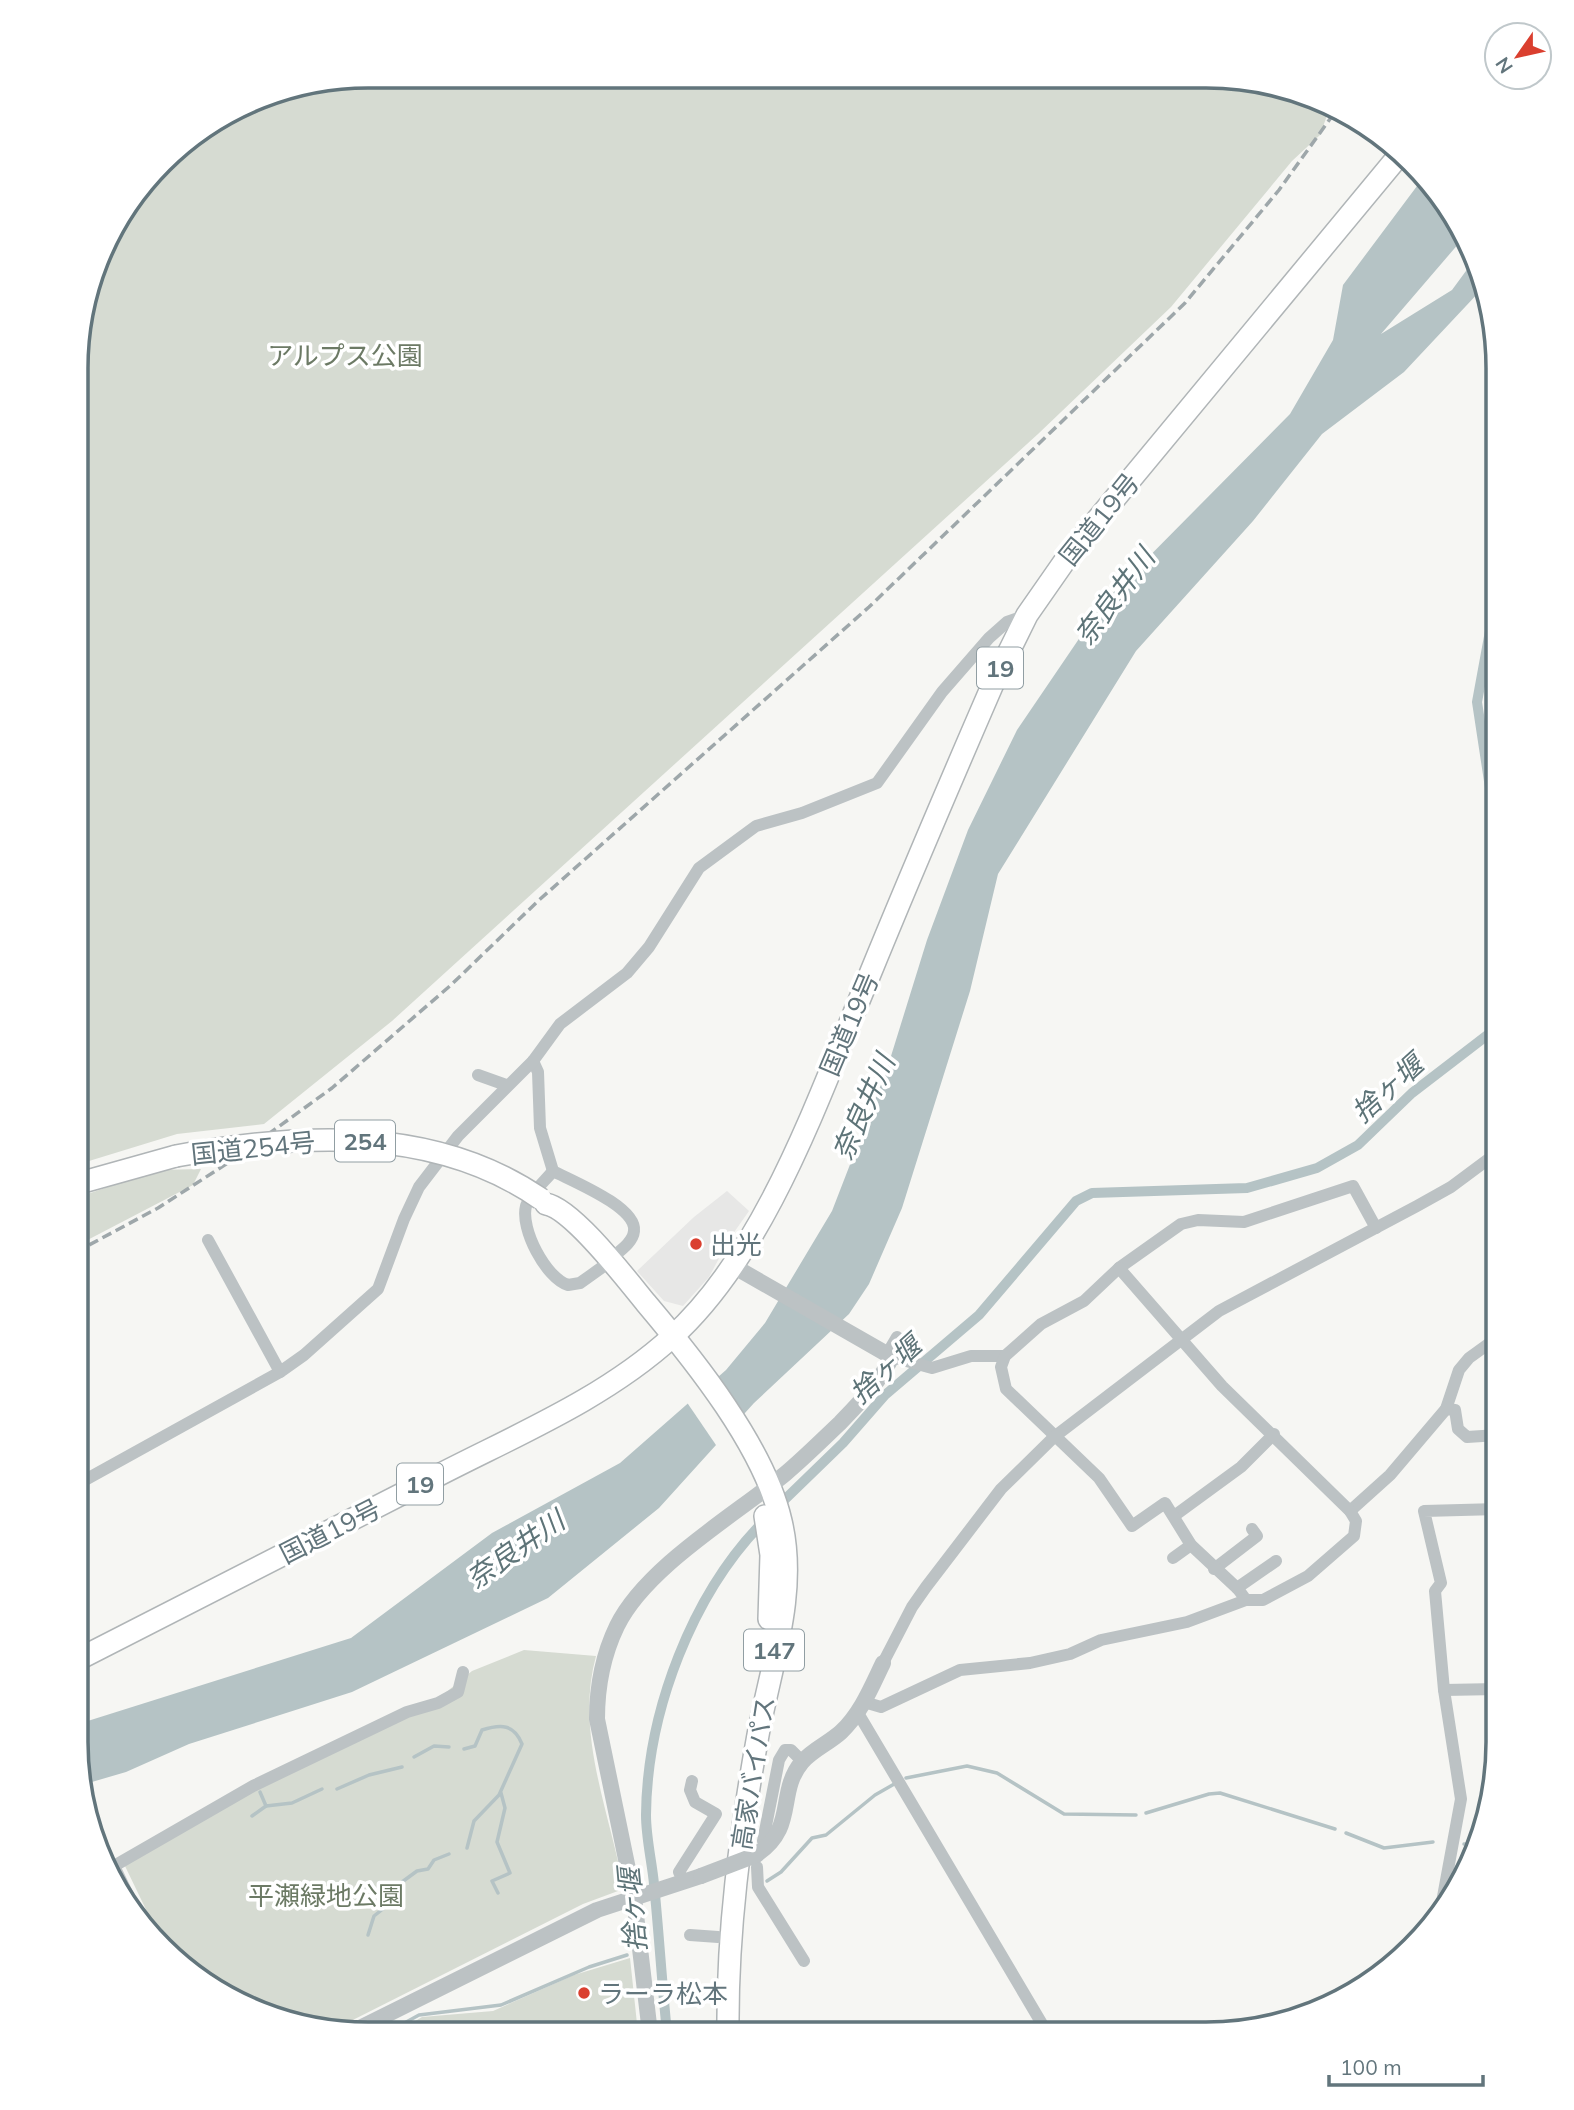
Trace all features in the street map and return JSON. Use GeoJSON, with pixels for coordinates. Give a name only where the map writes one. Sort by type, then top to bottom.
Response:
{"type":"FeatureCollection","features":[{"type":"Feature","properties":{"kind":"highway","name":"国道19号"},"geometry":{"type":"LineString","coordinates":[[88,1654],[567,1409],[672,1347],[733,1266],[766,1210],[806,1125],[992,686],[1027,615],[1073,549],[1395,160]]}},
{"type":"Feature","properties":{"kind":"highway","name":"国道254号"},"geometry":{"type":"LineString","coordinates":[[88,1181],[176,1156],[245,1145],[300,1141],[394,1144],[466,1159],[518,1183],[544,1201],[555,1205],[579,1226],[605,1264],[672,1347]]}},
{"type":"Feature","properties":{"kind":"highway","name":"高家バイパス"},"geometry":{"type":"LineString","coordinates":[[672,1347],[764,1488],[786,1557],[785,1596],[758,1737],[754,1864],[728,1967],[728,2022]]}},
{"type":"Feature","properties":{"kind":"highway","name":"高家バイパス"},"geometry":{"type":"LineString","coordinates":[[717,2022],[718,1937],[750,1716],[768,1624],[775,1526]]}},
{"type":"Feature","properties":{"kind":"street"},"geometry":{"type":"LineString","coordinates":[[88,1478],[280,1372],[304,1355],[378,1289],[419,1187],[458,1136],[506,1085],[533,1061],[560,1024],[626,973],[649,947],[684,887],[710,857],[756,826],[802,813],[877,783],[942,692],[989,638],[1007,621],[1027,615]]}},
{"type":"Feature","properties":{"kind":"street"},"geometry":{"type":"LineString","coordinates":[[533,1061],[538,1072],[540,1128],[553,1171],[619,1206],[630,1217],[635,1229],[632,1240],[580,1283],[568,1285],[549,1274],[524,1221],[527,1202],[553,1171]]}},
{"type":"Feature","properties":{"kind":"street"},"geometry":{"type":"LineString","coordinates":[[478,1075],[506,1085]]}},
{"type":"Feature","properties":{"kind":"street"},"geometry":{"type":"LineString","coordinates":[[372,2022],[573,1921],[701,1876],[754,1864],[778,1837],[793,1778],[802,1761],[841,1732],[861,1707],[912,1606],[1001,1489],[1054,1437],[1219,1311],[1451,1187],[1487,1160]]}},
{"type":"Feature","properties":{"kind":"street"},"geometry":{"type":"LineString","coordinates":[[1246,1600],[1237,1588],[1191,1545],[1164,1503],[1132,1525],[1099,1478],[1006,1389],[1001,1367],[1005,1356],[1041,1324],[1084,1301],[1119,1268],[1181,1224],[1198,1220],[1244,1222],[1353,1186],[1376,1228]]}},
{"type":"Feature","properties":{"kind":"street"},"geometry":{"type":"LineString","coordinates":[[208,1240],[280,1372]]}},
{"type":"Feature","properties":{"kind":"street"},"geometry":{"type":"LineString","coordinates":[[733,1266],[887,1353],[912,1362],[932,1368],[971,1356],[1005,1356]]}},
{"type":"Feature","properties":{"kind":"street"},"geometry":{"type":"LineString","coordinates":[[861,1707],[881,1707],[960,1670],[1017,1665],[1070,1654],[1101,1640],[1187,1622],[1246,1600],[1263,1600],[1327,1563],[1357,1529],[1350,1511],[1223,1386],[1119,1268]]}},
{"type":"Feature","properties":{"kind":"street"},"geometry":{"type":"LineString","coordinates":[[649,2022],[639,1897],[597,1718],[597,1699],[606,1651],[618,1624],[654,1579],[764,1488],[856,1406],[877,1382],[887,1353],[897,1338]]}},
{"type":"Feature","properties":{"kind":"street"},"geometry":{"type":"LineString","coordinates":[[1350,1511],[1390,1475],[1446,1409],[1459,1370],[1468,1358],[1487,1345]]}},
{"type":"Feature","properties":{"kind":"street"},"geometry":{"type":"LineString","coordinates":[[1446,1409],[1455,1410],[1458,1429],[1467,1437],[1487,1436]]}},
{"type":"Feature","properties":{"kind":"street"},"geometry":{"type":"LineString","coordinates":[[1174,1516],[1241,1467],[1274,1434]]}},
{"type":"Feature","properties":{"kind":"street"},"geometry":{"type":"LineString","coordinates":[[1444,1890],[1461,1799],[1444,1690],[1435,1591],[1441,1583],[1424,1511],[1487,1509]]}},
{"type":"Feature","properties":{"kind":"street"},"geometry":{"type":"LineString","coordinates":[[1214,1569],[1257,1536],[1252,1529]]}},
{"type":"Feature","properties":{"kind":"street"},"geometry":{"type":"LineString","coordinates":[[1174,1558],[1191,1545]]}},
{"type":"Feature","properties":{"kind":"street"},"geometry":{"type":"LineString","coordinates":[[1237,1588],[1276,1560]]}},
{"type":"Feature","properties":{"kind":"street"},"geometry":{"type":"LineString","coordinates":[[116,1865],[254,1786],[407,1712],[449,1698],[457,1692],[463,1672]]}},
{"type":"Feature","properties":{"kind":"street"},"geometry":{"type":"LineString","coordinates":[[1444,1690],[1487,1689]]}},
{"type":"Feature","properties":{"kind":"street"},"geometry":{"type":"LineString","coordinates":[[861,1707],[1041,2022]]}},
{"type":"Feature","properties":{"kind":"street"},"geometry":{"type":"LineString","coordinates":[[677,1885],[679,1871],[716,1814],[695,1802],[690,1790],[692,1781]]}},
{"type":"Feature","properties":{"kind":"street"},"geometry":{"type":"LineString","coordinates":[[754,1864],[804,1961]]}},
{"type":"Feature","properties":{"kind":"street"},"geometry":{"type":"LineString","coordinates":[[691,1935],[718,1937]]}},
{"type":"Feature","properties":{"kind":"shaded area","name":"出光"},"geometry":{"type":"Polygon","coordinates":[[[727,1191],[749,1211],[730,1238],[709,1277],[683,1306],[664,1301],[637,1271],[694,1217],[727,1191]]]}},
{"type":"Feature","properties":{"kind":"green space","name":"アルプス公園"},"geometry":{"type":"Polygon","coordinates":[[[349,88],[1225,88],[1279,97],[1327,115],[1320,135],[1292,161],[1171,307],[1038,434],[392,1021],[264,1124],[177,1134],[88,1161],[88,349],[97,295],[116,244],[145,197],[169,169],[197,145],[244,116],[295,97],[349,88]]]}},
{"type":"Feature","properties":{"kind":"green space"},"geometry":{"type":"Polygon","coordinates":[[[201,1169],[193,1185],[88,1240],[88,1194],[157,1170],[201,1169]]]}},
{"type":"Feature","properties":{"kind":"green space","name":"平瀬緑地公園"},"geometry":{"type":"Polygon","coordinates":[[[524,1650],[596,1656],[589,1713],[596,1771],[623,1885],[618,1891],[583,1904],[349,2022],[295,2013],[244,1994],[197,1965],[169,1941],[151,1920],[124,1864],[245,1794],[398,1718],[422,1712],[472,1671],[524,1650]]]}},
{"type":"Feature","properties":{"kind":"green space","name":"ラーラ松本"},"geometry":{"type":"Polygon","coordinates":[[[630,1958],[637,2022],[414,2022],[422,2017],[493,2011],[574,1975],[630,1958]]]}},
{"type":"Feature","properties":{"kind":"water","name":"奈良井川"},"geometry":{"type":"Polygon","coordinates":[[[1418,184],[1458,244],[1381,334],[1452,290],[1468,268],[1477,294],[1404,372],[1322,434],[1253,521],[1136,651],[998,874],[970,991],[902,1208],[869,1284],[849,1314],[754,1403],[659,1508],[548,1598],[352,1692],[189,1744],[126,1772],[91,1782],[88,1721],[351,1638],[492,1533],[620,1463],[726,1370],[765,1323],[832,1211],[887,1069],[927,940],[968,830],[1017,730],[1104,602],[1290,414],[1333,340],[1343,285],[1418,184]]]}},
{"type":"Feature","properties":{"kind":"pier"},"geometry":{"type":"Polygon","coordinates":[[[715,1375],[746,1417],[718,1448],[686,1401],[715,1375]]]}},
{"type":"Feature","properties":{"kind":"waterway","name":"捨ヶ堰"},"geometry":{"type":"LineString","coordinates":[[1487,648],[1477,702],[1487,768]]}},
{"type":"Feature","properties":{"kind":"waterway","name":"捨ヶ堰"},"geometry":{"type":"LineString","coordinates":[[776,1508],[843,1443],[885,1395],[979,1315],[1076,1201],[1092,1193],[1247,1188],[1317,1168],[1358,1145],[1412,1093],[1487,1035]]}},
{"type":"Feature","properties":{"kind":"waterway","name":"捨ヶ堰"},"geometry":{"type":"LineString","coordinates":[[666,2022],[646,1824],[648,1776],[655,1736],[678,1656],[696,1618],[739,1549],[765,1520]]}},
{"type":"Feature","properties":{"kind":"waterway"},"geometry":{"type":"LineString","coordinates":[[464,1749],[475,1746],[482,1730],[495,1727],[511,1729],[522,1744],[499,1795],[474,1821],[467,1848]]}},
{"type":"Feature","properties":{"kind":"waterway"},"geometry":{"type":"LineString","coordinates":[[414,1757],[434,1746],[449,1747]]}},
{"type":"Feature","properties":{"kind":"waterway"},"geometry":{"type":"LineString","coordinates":[[906,1778],[967,1766],[997,1773],[1064,1814],[1136,1815]]}},
{"type":"Feature","properties":{"kind":"waterway"},"geometry":{"type":"LineString","coordinates":[[337,1789],[369,1775],[402,1767]]}},
{"type":"Feature","properties":{"kind":"waterway"},"geometry":{"type":"LineString","coordinates":[[767,1881],[781,1872],[812,1838],[826,1835],[875,1795],[896,1783]]}},
{"type":"Feature","properties":{"kind":"waterway"},"geometry":{"type":"LineString","coordinates":[[260,1792],[266,1806],[292,1803],[322,1789]]}},
{"type":"Feature","properties":{"kind":"waterway"},"geometry":{"type":"LineString","coordinates":[[498,1893],[492,1881],[510,1873],[497,1842],[505,1808],[501,1793]]}},
{"type":"Feature","properties":{"kind":"waterway"},"geometry":{"type":"LineString","coordinates":[[1146,1813],[1220,1793],[1335,1829]]}},
{"type":"Feature","properties":{"kind":"waterway"},"geometry":{"type":"LineString","coordinates":[[252,1816],[266,1806]]}},
{"type":"Feature","properties":{"kind":"waterway"},"geometry":{"type":"LineString","coordinates":[[1346,1833],[1384,1848],[1433,1842]]}},
{"type":"Feature","properties":{"kind":"waterway"},"geometry":{"type":"LineString","coordinates":[[402,1882],[417,1871],[428,1869],[434,1860],[449,1854]]}},
{"type":"Feature","properties":{"kind":"waterway"},"geometry":{"type":"LineString","coordinates":[[368,1935],[374,1916],[398,1897]]}},
{"type":"Feature","properties":{"kind":"waterway"},"geometry":{"type":"LineString","coordinates":[[406,2022],[419,2015],[501,2005],[589,1967],[627,1955]]}},
{"type":"Feature","properties":{"kind":"railway"},"geometry":{"type":"LineString","coordinates":[[88,1246],[158,1208],[234,1159],[332,1088],[451,985],[538,901],[869,607],[1185,303],[1279,190],[1332,117]]}},
{"type":"Feature","properties":{"kind":"place","name":"出光"},"geometry":{"type":"Point","coordinates":[696,1244]}},
{"type":"Feature","properties":{"kind":"place","name":"ラーラ松本"},"geometry":{"type":"Point","coordinates":[584,1993]}}]}
